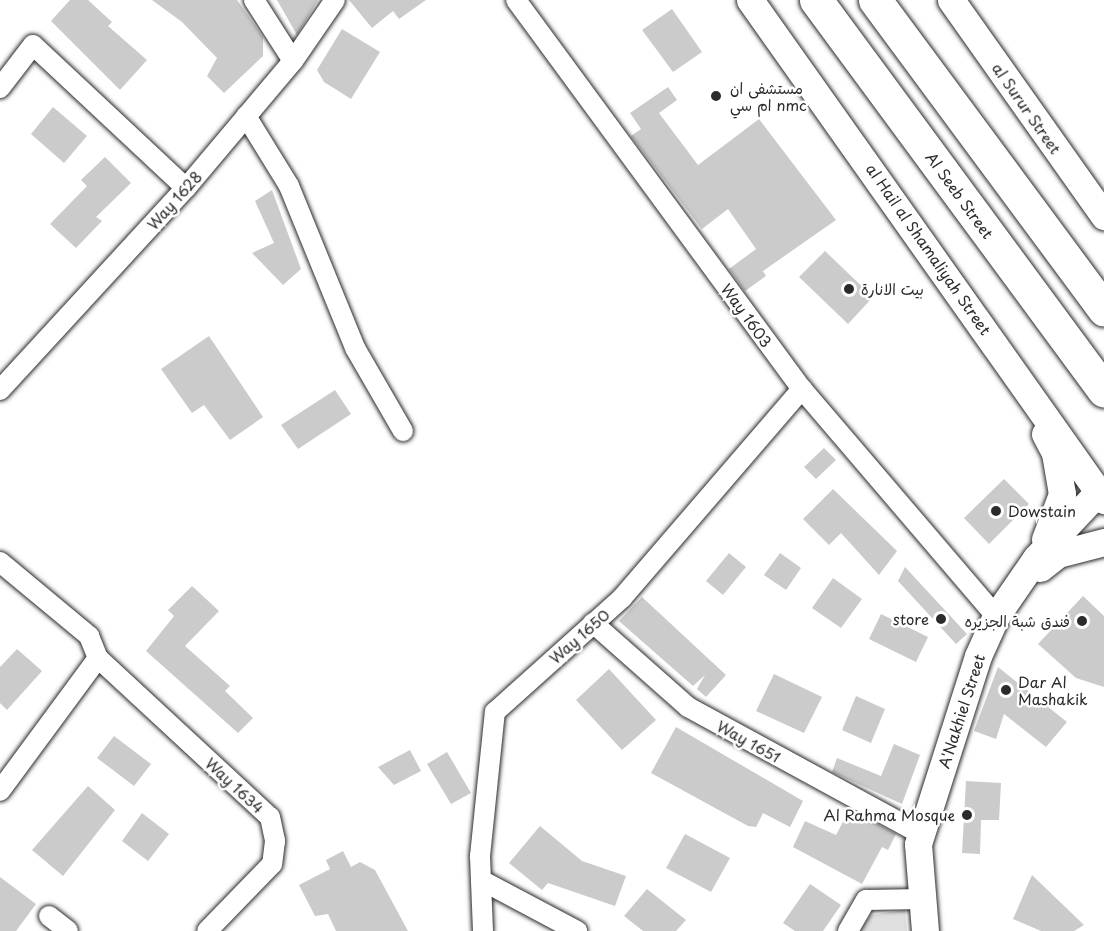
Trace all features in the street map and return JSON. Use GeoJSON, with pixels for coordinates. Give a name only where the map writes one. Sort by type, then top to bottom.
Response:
{"type":"FeatureCollection","features":[{"type":"Feature","properties":{"kind":"highway","name":"Al Seeb Street"},"geometry":{"type":"LineString","coordinates":[[816,0],[1104,390]]}},
{"type":"Feature","properties":{"kind":"highway"},"geometry":{"type":"LineString","coordinates":[[875,0],[1104,309]]}},
{"type":"Feature","properties":{"kind":"street"},"geometry":{"type":"LineString","coordinates":[[254,0],[293,61]]}},
{"type":"Feature","properties":{"kind":"street","name":"Way 1628"},"geometry":{"type":"LineString","coordinates":[[0,390],[186,188],[293,61],[335,0]]}},
{"type":"Feature","properties":{"kind":"street","name":"Way 1603"},"geometry":{"type":"LineString","coordinates":[[516,0],[802,389],[996,616]]}},
{"type":"Feature","properties":{"kind":"street","name":"al Hail al Shamaliyah Street"},"geometry":{"type":"LineString","coordinates":[[750,0],[1101,496]]}},
{"type":"Feature","properties":{"kind":"street","name":"al Surur Street"},"geometry":{"type":"LineString","coordinates":[[951,0],[1104,216]]}},
{"type":"Feature","properties":{"kind":"street"},"geometry":{"type":"LineString","coordinates":[[0,88],[33,45],[186,188]]}},
{"type":"Feature","properties":{"kind":"street"},"geometry":{"type":"LineString","coordinates":[[246,116],[289,186],[355,348],[403,431]]}},
{"type":"Feature","properties":{"kind":"street"},"geometry":{"type":"LineString","coordinates":[[1009,363],[1055,453],[1060,476],[1059,512],[1036,558]]}},
{"type":"Feature","properties":{"kind":"street","name":"Way 1650"},"geometry":{"type":"LineString","coordinates":[[483,931],[482,880],[495,712],[622,598],[802,389]]}},
{"type":"Feature","properties":{"kind":"street","name":"A'Nakhiel Street"},"geometry":{"type":"LineString","coordinates":[[925,931],[921,834],[978,656],[996,616],[1036,558],[1101,496]]}},
{"type":"Feature","properties":{"kind":"street"},"geometry":{"type":"LineString","coordinates":[[1016,587],[1058,554],[1104,542]]}},
{"type":"Feature","properties":{"kind":"street"},"geometry":{"type":"LineString","coordinates":[[0,562],[89,636],[98,658],[82,683],[0,791]]}},
{"type":"Feature","properties":{"kind":"street","name":"Way 1651"},"geometry":{"type":"LineString","coordinates":[[593,623],[688,707],[921,834]]}},
{"type":"Feature","properties":{"kind":"street","name":"Way 1634"},"geometry":{"type":"LineString","coordinates":[[98,658],[270,817],[275,841],[272,864],[207,931]]}},
{"type":"Feature","properties":{"kind":"street"},"geometry":{"type":"LineString","coordinates":[[482,880],[577,931]]}},
{"type":"Feature","properties":{"kind":"street"},"geometry":{"type":"LineString","coordinates":[[848,931],[866,900],[922,899]]}},
{"type":"Feature","properties":{"kind":"street"},"geometry":{"type":"LineString","coordinates":[[49,916],[68,931]]}},
{"type":"Feature","properties":{"kind":"shaded area"},"geometry":{"type":"Polygon","coordinates":[[[905,910],[907,931],[859,931],[871,915],[905,910]]]}},
{"type":"Feature","properties":{"kind":"building"},"geometry":{"type":"Polygon","coordinates":[[[70,0],[88,0],[112,22],[108,26],[147,60],[120,90],[51,21],[70,0]]]}},
{"type":"Feature","properties":{"kind":"building"},"geometry":{"type":"Polygon","coordinates":[[[152,0],[237,0],[263,37],[263,56],[224,93],[207,76],[217,58],[182,22],[152,0]]]}},
{"type":"Feature","properties":{"kind":"building"},"geometry":{"type":"Polygon","coordinates":[[[277,0],[318,0],[297,35],[277,0]]]}},
{"type":"Feature","properties":{"kind":"building"},"geometry":{"type":"Polygon","coordinates":[[[349,0],[426,0],[399,19],[393,11],[372,28],[349,0]]]}},
{"type":"Feature","properties":{"kind":"building"},"geometry":{"type":"Polygon","coordinates":[[[672,9],[702,52],[673,72],[642,30],[672,9]]]}},
{"type":"Feature","properties":{"kind":"building"},"geometry":{"type":"Polygon","coordinates":[[[342,29],[380,52],[351,99],[324,82],[317,70],[342,29]]]}},
{"type":"Feature","properties":{"kind":"building"},"geometry":{"type":"Polygon","coordinates":[[[668,87],[677,100],[659,113],[698,165],[759,119],[836,220],[763,271],[766,276],[745,291],[729,269],[756,249],[728,209],[702,229],[631,136],[641,129],[630,113],[668,87]]]}},
{"type":"Feature","properties":{"kind":"building"},"geometry":{"type":"Polygon","coordinates":[[[53,107],[87,136],[64,163],[31,134],[53,107]]]}},
{"type":"Feature","properties":{"kind":"building"},"geometry":{"type":"Polygon","coordinates":[[[105,157],[131,183],[96,217],[102,221],[76,248],[50,224],[87,186],[81,180],[105,157]]]}},
{"type":"Feature","properties":{"kind":"building"},"geometry":{"type":"Polygon","coordinates":[[[272,190],[301,269],[283,285],[252,253],[274,243],[255,201],[272,190]]]}},
{"type":"Feature","properties":{"kind":"building"},"geometry":{"type":"Polygon","coordinates":[[[825,251],[873,297],[848,324],[799,277],[825,251]]]}},
{"type":"Feature","properties":{"kind":"building"},"geometry":{"type":"Polygon","coordinates":[[[209,336],[263,417],[230,440],[204,405],[192,413],[161,369],[209,336]]]}},
{"type":"Feature","properties":{"kind":"building"},"geometry":{"type":"Polygon","coordinates":[[[335,390],[351,414],[298,449],[281,425],[335,390]]]}},
{"type":"Feature","properties":{"kind":"building"},"geometry":{"type":"Polygon","coordinates":[[[824,448],[836,460],[816,479],[804,467],[824,448]]]}},
{"type":"Feature","properties":{"kind":"building","name":"Dowstain"},"geometry":{"type":"Polygon","coordinates":[[[1004,479],[1029,504],[989,544],[964,518],[1004,479]]]}},
{"type":"Feature","properties":{"kind":"building"},"geometry":{"type":"Polygon","coordinates":[[[833,489],[897,551],[879,575],[841,533],[829,545],[803,519],[833,489]]]}},
{"type":"Feature","properties":{"kind":"building"},"geometry":{"type":"Polygon","coordinates":[[[729,553],[746,567],[723,595],[706,581],[729,553]]]}},
{"type":"Feature","properties":{"kind":"building"},"geometry":{"type":"Polygon","coordinates":[[[780,553],[801,568],[786,590],[764,575],[780,553]]]}},
{"type":"Feature","properties":{"kind":"building"},"geometry":{"type":"Polygon","coordinates":[[[905,567],[967,634],[956,644],[898,581],[905,567]]]}},
{"type":"Feature","properties":{"kind":"building"},"geometry":{"type":"Polygon","coordinates":[[[833,578],[862,599],[841,628],[812,608],[833,578]]]}},
{"type":"Feature","properties":{"kind":"building"},"geometry":{"type":"Polygon","coordinates":[[[192,586],[219,611],[185,646],[230,686],[225,691],[253,718],[238,733],[146,651],[174,616],[168,610],[192,586]]]}},
{"type":"Feature","properties":{"kind":"building"},"geometry":{"type":"Polygon","coordinates":[[[1083,596],[1104,616],[1104,687],[1076,678],[1038,644],[1083,596]]]}},
{"type":"Feature","properties":{"kind":"building"},"geometry":{"type":"Polygon","coordinates":[[[642,597],[726,675],[706,697],[697,689],[705,675],[693,686],[619,621],[642,597]]]}},
{"type":"Feature","properties":{"kind":"building"},"geometry":{"type":"Polygon","coordinates":[[[881,614],[928,637],[916,662],[869,639],[881,614]]]}},
{"type":"Feature","properties":{"kind":"building"},"geometry":{"type":"Polygon","coordinates":[[[17,649],[42,671],[7,710],[0,703],[0,667],[17,649]]]}},
{"type":"Feature","properties":{"kind":"building"},"geometry":{"type":"Polygon","coordinates":[[[998,667],[1067,722],[1046,747],[1004,714],[996,739],[974,731],[998,667]]]}},
{"type":"Feature","properties":{"kind":"building"},"geometry":{"type":"Polygon","coordinates":[[[609,669],[656,720],[622,750],[576,700],[609,669]]]}},
{"type":"Feature","properties":{"kind":"building"},"geometry":{"type":"Polygon","coordinates":[[[774,674],[822,697],[804,733],[756,711],[774,674]]]}},
{"type":"Feature","properties":{"kind":"building"},"geometry":{"type":"Polygon","coordinates":[[[856,696],[885,709],[871,743],[842,730],[856,696]]]}},
{"type":"Feature","properties":{"kind":"building"},"geometry":{"type":"Polygon","coordinates":[[[676,727],[803,801],[790,827],[763,813],[756,827],[748,826],[651,773],[676,727]]]}},
{"type":"Feature","properties":{"kind":"building"},"geometry":{"type":"Polygon","coordinates":[[[114,736],[151,764],[134,786],[97,758],[114,736]]]}},
{"type":"Feature","properties":{"kind":"building"},"geometry":{"type":"Polygon","coordinates":[[[894,744],[920,755],[902,804],[832,772],[837,758],[881,776],[894,744]]]}},
{"type":"Feature","properties":{"kind":"building"},"geometry":{"type":"Polygon","coordinates":[[[410,750],[421,771],[394,785],[378,767],[410,750]]]}},
{"type":"Feature","properties":{"kind":"building"},"geometry":{"type":"Polygon","coordinates":[[[447,752],[471,793],[451,804],[427,764],[447,752]]]}},
{"type":"Feature","properties":{"kind":"building"},"geometry":{"type":"Polygon","coordinates":[[[966,781],[1001,783],[999,820],[981,820],[980,854],[962,853],[966,781]]]}},
{"type":"Feature","properties":{"kind":"building"},"geometry":{"type":"Polygon","coordinates":[[[88,786],[115,810],[63,876],[32,850],[88,786]]]}},
{"type":"Feature","properties":{"kind":"building"},"geometry":{"type":"Polygon","coordinates":[[[850,809],[896,834],[888,850],[882,847],[862,884],[793,847],[805,821],[836,835],[850,809]]]}},
{"type":"Feature","properties":{"kind":"building"},"geometry":{"type":"Polygon","coordinates":[[[142,813],[169,834],[148,861],[122,841],[142,813]]]}},
{"type":"Feature","properties":{"kind":"building"},"geometry":{"type":"Polygon","coordinates":[[[540,826],[582,861],[626,876],[615,906],[548,883],[542,890],[509,863],[540,826]]]}},
{"type":"Feature","properties":{"kind":"building"},"geometry":{"type":"Polygon","coordinates":[[[685,834],[730,858],[711,892],[666,868],[685,834]]]}},
{"type":"Feature","properties":{"kind":"building"},"geometry":{"type":"Polygon","coordinates":[[[343,851],[351,867],[360,862],[375,870],[408,931],[336,931],[328,914],[315,916],[299,885],[330,869],[326,860],[343,851]]]}},
{"type":"Feature","properties":{"kind":"building"},"geometry":{"type":"Polygon","coordinates":[[[1032,875],[1084,925],[1074,931],[1041,931],[1013,919],[1032,875]]]}},
{"type":"Feature","properties":{"kind":"building"},"geometry":{"type":"Polygon","coordinates":[[[0,877],[36,904],[16,931],[0,931],[0,877]]]}},
{"type":"Feature","properties":{"kind":"building"},"geometry":{"type":"Polygon","coordinates":[[[810,884],[841,905],[823,931],[795,931],[783,923],[810,884]]]}},
{"type":"Feature","properties":{"kind":"building"},"geometry":{"type":"Polygon","coordinates":[[[647,889],[686,920],[676,931],[643,931],[624,916],[647,889]]]}},
{"type":"Feature","properties":{"kind":"place","name":"مستشفى ان ام سي nmc"},"geometry":{"type":"Point","coordinates":[716,96]}},
{"type":"Feature","properties":{"kind":"place","name":"بيت الانارة"},"geometry":{"type":"Point","coordinates":[849,289]}},
{"type":"Feature","properties":{"kind":"place","name":"Dowstain"},"geometry":{"type":"Point","coordinates":[996,511]}},
{"type":"Feature","properties":{"kind":"place","name":"store"},"geometry":{"type":"Point","coordinates":[941,619]}},
{"type":"Feature","properties":{"kind":"place","name":"فندق شبة الجزيره"},"geometry":{"type":"Point","coordinates":[1082,621]}},
{"type":"Feature","properties":{"kind":"place","name":"Dar Al Mashakik"},"geometry":{"type":"Point","coordinates":[1006,690]}},
{"type":"Feature","properties":{"kind":"place","name":"Al Rahma Mosque"},"geometry":{"type":"Point","coordinates":[967,815]}}]}
